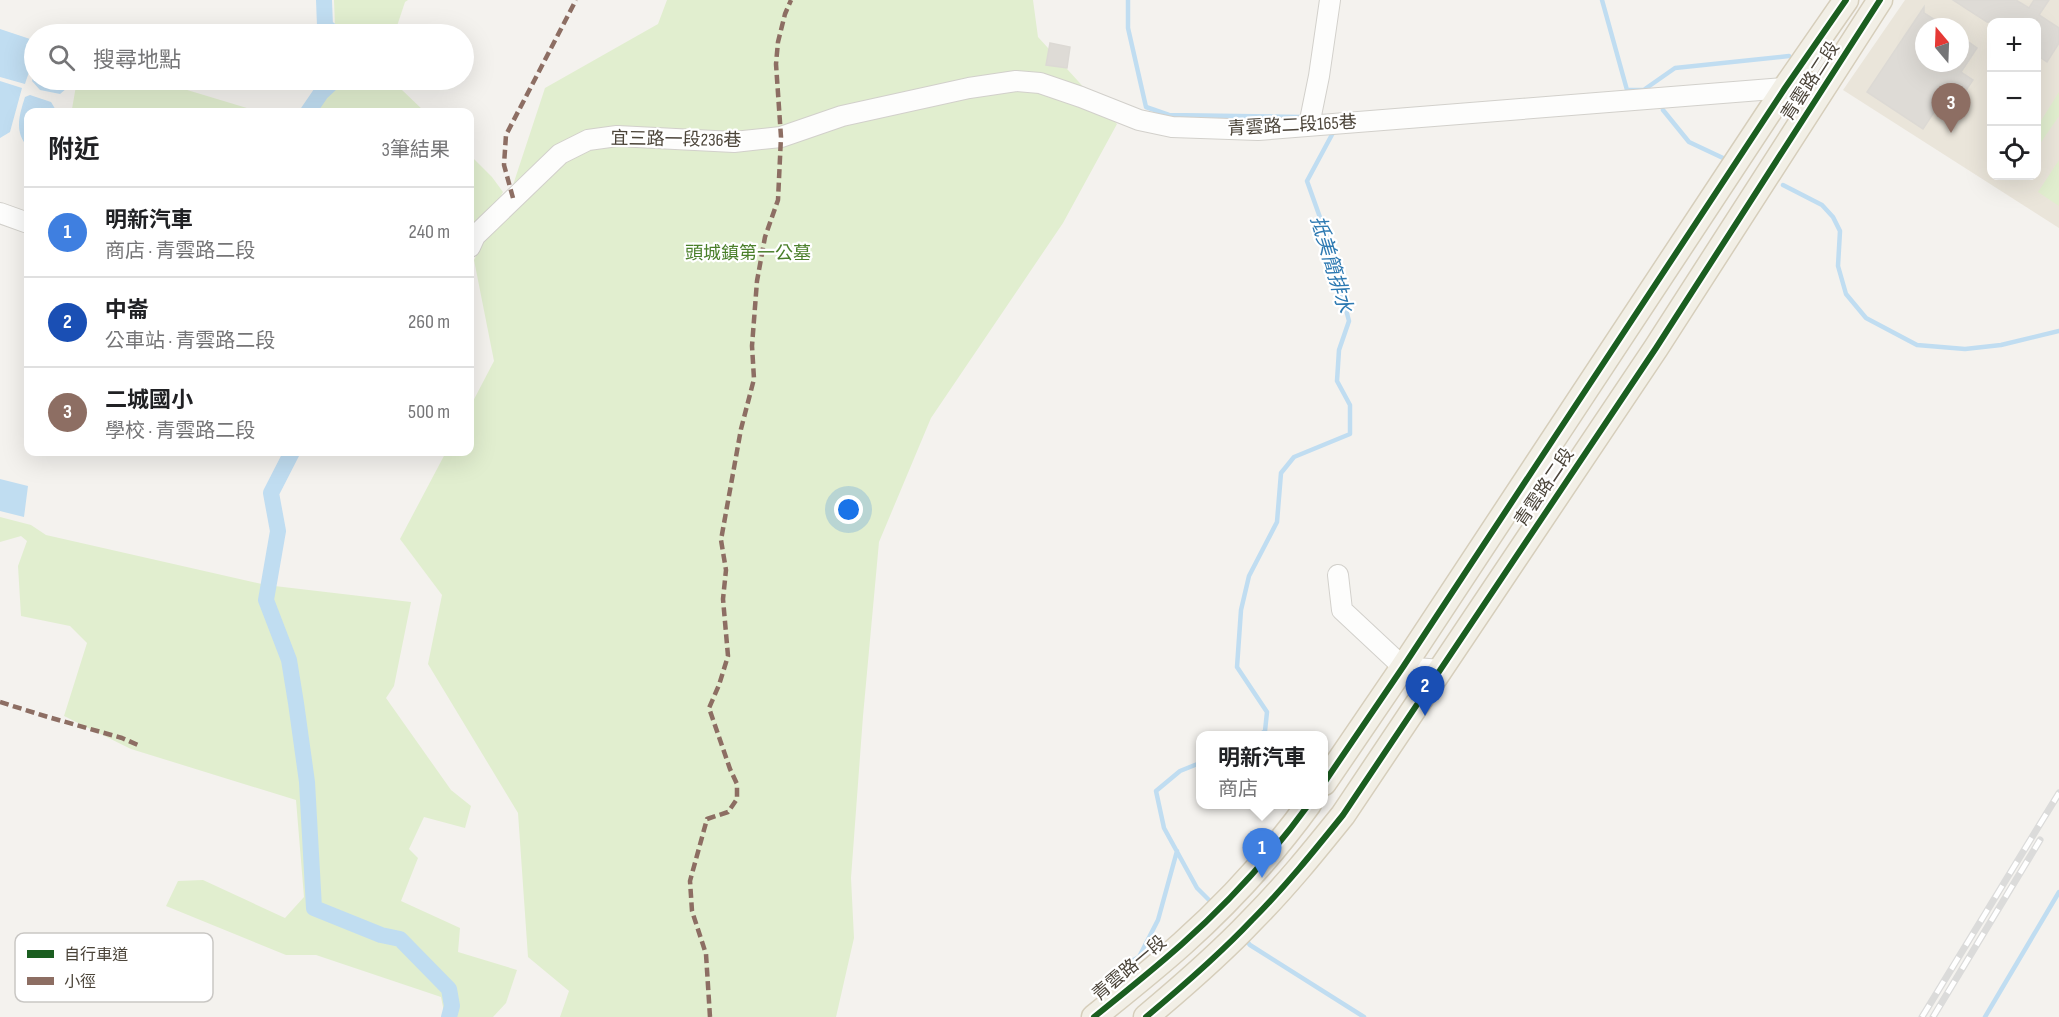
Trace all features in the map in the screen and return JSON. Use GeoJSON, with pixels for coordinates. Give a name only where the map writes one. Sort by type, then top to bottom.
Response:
{"type":"FeatureCollection","features":[{"type":"Feature","properties":{"kind":"main road","name":"青雲路二段"},"geometry":{"type":"LineString","coordinates":[[1328,776],[1403,668],[1785,88],[1846,0]]}},
{"type":"Feature","properties":{"kind":"main road","name":"青雲路二段"},"geometry":{"type":"LineString","coordinates":[[1146,1017],[1203,968],[1252,920],[1292,877],[1343,815],[1656,348],[1880,0]]}},
{"type":"Feature","properties":{"kind":"main road","name":"青雲路一段"},"geometry":{"type":"LineString","coordinates":[[1094,1017],[1183,943],[1230,897],[1269,856],[1305,809]]}},
{"type":"Feature","properties":{"kind":"lane"},"geometry":{"type":"LineString","coordinates":[[1309,125],[1320,76],[1330,0]]}},
{"type":"Feature","properties":{"kind":"lane","name":"青雲路二段165巷"},"geometry":{"type":"LineString","coordinates":[[781,137],[842,116],[969,88],[1016,81],[1040,83],[1139,120],[1172,127],[1258,130],[1785,88]]}},
{"type":"Feature","properties":{"kind":"lane"},"geometry":{"type":"LineString","coordinates":[[1785,88],[1812,106]]}},
{"type":"Feature","properties":{"kind":"lane","name":"宜三路一段236巷"},"geometry":{"type":"LineString","coordinates":[[474,238],[560,154],[588,140],[617,136],[734,142],[781,137]]}},
{"type":"Feature","properties":{"kind":"lane"},"geometry":{"type":"LineString","coordinates":[[0,213],[24,222]]}},
{"type":"Feature","properties":{"kind":"lane"},"geometry":{"type":"LineString","coordinates":[[1338,575],[1342,610],[1403,668],[1441,670]]}},
{"type":"Feature","properties":{"kind":"shaded area"},"geometry":{"type":"Polygon","coordinates":[[[1905,0],[2059,0],[2059,228],[1843,90],[1905,0]]]}},
{"type":"Feature","properties":{"kind":"green space"},"geometry":{"type":"Polygon","coordinates":[[[334,0],[408,0],[405,2],[398,24],[335,24],[334,0]]]}},
{"type":"Feature","properties":{"kind":"green space","name":"頭城鎮第一公墓"},"geometry":{"type":"Polygon","coordinates":[[[667,0],[1033,0],[1038,37],[1117,124],[1063,223],[931,418],[879,542],[851,878],[854,938],[836,1017],[560,1017],[569,991],[528,957],[518,813],[428,664],[442,595],[400,539],[444,456],[474,456],[474,399],[494,361],[474,260],[513,185],[545,88],[658,24],[667,0]]]}},
{"type":"Feature","properties":{"kind":"green space"},"geometry":{"type":"Polygon","coordinates":[[[75,90],[187,90],[247,108],[72,108],[75,90]]]}},
{"type":"Feature","properties":{"kind":"green space"},"geometry":{"type":"Polygon","coordinates":[[[334,90],[402,90],[421,108],[320,108],[323,100],[334,90]]]}},
{"type":"Feature","properties":{"kind":"green space"},"geometry":{"type":"Polygon","coordinates":[[[2059,92],[2059,116],[2041,142],[2041,121],[2059,92]]]}},
{"type":"Feature","properties":{"kind":"green space"},"geometry":{"type":"Polygon","coordinates":[[[474,159],[503,192],[496,204],[474,223],[474,159]]]}},
{"type":"Feature","properties":{"kind":"green space"},"geometry":{"type":"Polygon","coordinates":[[[2059,160],[2059,206],[2038,192],[2059,160]]]}},
{"type":"Feature","properties":{"kind":"green space"},"geometry":{"type":"Polygon","coordinates":[[[0,517],[31,525],[46,535],[266,585],[411,602],[394,686],[386,698],[451,790],[471,806],[465,828],[424,817],[409,849],[418,858],[401,901],[460,928],[458,952],[517,970],[506,1003],[493,1017],[445,1017],[441,997],[316,955],[286,955],[166,906],[178,881],[203,880],[285,918],[304,897],[296,800],[131,749],[64,716],[87,643],[70,626],[21,616],[18,566],[27,541],[21,536],[0,542],[0,517]]]}},
{"type":"Feature","properties":{"kind":"water"},"geometry":{"type":"Polygon","coordinates":[[[0,29],[24,37],[24,84],[0,77],[0,29]]]}},
{"type":"Feature","properties":{"kind":"water"},"geometry":{"type":"Polygon","coordinates":[[[0,81],[22,88],[10,132],[0,138],[0,81]]]}},
{"type":"Feature","properties":{"kind":"water"},"geometry":{"type":"Polygon","coordinates":[[[40,90],[65,90],[60,94],[40,90]]]}},
{"type":"Feature","properties":{"kind":"water"},"geometry":{"type":"Polygon","coordinates":[[[30,95],[51,102],[55,108],[24,108],[24,141],[19,124],[25,97],[30,95]]]}},
{"type":"Feature","properties":{"kind":"water"},"geometry":{"type":"Polygon","coordinates":[[[0,479],[28,486],[24,517],[0,511],[0,479]]]}},
{"type":"Feature","properties":{"kind":"building"},"geometry":{"type":"Polygon","coordinates":[[[1953,0],[2016,0],[2029,8],[2034,0],[2049,0],[2039,15],[2059,28],[2059,43],[2047,62],[2041,58],[2041,18],[1987,18],[1987,22],[1953,0]]]}},
{"type":"Feature","properties":{"kind":"building"},"geometry":{"type":"Polygon","coordinates":[[[1924,7],[1924,13],[1932,18],[1917,18],[1924,7]]]}},
{"type":"Feature","properties":{"kind":"building"},"geometry":{"type":"Polygon","coordinates":[[[1915,20],[1915,72],[1961,72],[1973,80],[1950,114],[1938,106],[1923,129],[1867,92],[1915,20]]]}},
{"type":"Feature","properties":{"kind":"building"},"geometry":{"type":"Polygon","coordinates":[[[1969,42],[1977,48],[1969,60],[1969,42]]]}},
{"type":"Feature","properties":{"kind":"building"},"geometry":{"type":"Polygon","coordinates":[[[1050,43],[1070,47],[1067,68],[1046,65],[1050,43]]]}},
{"type":"Feature","properties":{"kind":"waterway"},"geometry":{"type":"LineString","coordinates":[[324,0],[325,24]]}},
{"type":"Feature","properties":{"kind":"waterway"},"geometry":{"type":"LineString","coordinates":[[1128,0],[1128,28],[1146,107],[1169,115],[1303,117]]}},
{"type":"Feature","properties":{"kind":"waterway"},"geometry":{"type":"LineString","coordinates":[[1602,0],[1627,90],[1646,90]]}},
{"type":"Feature","properties":{"kind":"waterway"},"geometry":{"type":"LineString","coordinates":[[1645,89],[1675,68],[1789,56]]}},
{"type":"Feature","properties":{"kind":"waterway"},"geometry":{"type":"LineString","coordinates":[[311,108],[324,90]]}},
{"type":"Feature","properties":{"kind":"waterway"},"geometry":{"type":"LineString","coordinates":[[1663,110],[1689,142],[1723,158]]}},
{"type":"Feature","properties":{"kind":"waterway","name":"抵美簡排水"},"geometry":{"type":"LineString","coordinates":[[1265,731],[1267,712],[1237,667],[1241,610],[1249,576],[1277,522],[1281,473],[1294,457],[1350,434],[1350,405],[1337,381],[1339,350],[1349,321],[1327,237],[1307,181],[1335,129]]}},
{"type":"Feature","properties":{"kind":"waterway"},"geometry":{"type":"LineString","coordinates":[[1783,185],[1822,205],[1833,217],[1840,231],[1838,266],[1846,294],[1866,318],[1917,345],[1965,349],[2001,345],[2059,331]]}},
{"type":"Feature","properties":{"kind":"waterway"},"geometry":{"type":"LineString","coordinates":[[290,456],[271,493],[278,531],[266,600],[289,660],[296,703],[307,782],[314,908],[381,935],[400,939],[449,989],[452,1006],[449,1017]]}},
{"type":"Feature","properties":{"kind":"waterway","name":"抵美簡排水"},"geometry":{"type":"LineString","coordinates":[[1196,765],[1180,771],[1156,791],[1164,828],[1197,888],[1214,905]]}},
{"type":"Feature","properties":{"kind":"waterway"},"geometry":{"type":"LineString","coordinates":[[1105,983],[1109,974],[1139,957],[1158,920],[1177,851]]}},
{"type":"Feature","properties":{"kind":"waterway"},"geometry":{"type":"LineString","coordinates":[[1985,1017],[2059,892]]}},
{"type":"Feature","properties":{"kind":"waterway","name":"抵美簡排水"},"geometry":{"type":"LineString","coordinates":[[1244,938],[1250,945],[1364,1017]]}},
{"type":"Feature","properties":{"kind":"railway"},"geometry":{"type":"LineString","coordinates":[[1922,1017],[2059,793]]}},
{"type":"Feature","properties":{"kind":"railway"},"geometry":{"type":"LineString","coordinates":[[1933,1017],[2040,840]]}},
{"type":"Feature","properties":{"kind":"marked path"},"geometry":{"type":"LineString","coordinates":[[513,198],[504,165],[506,135],[576,0]]}},
{"type":"Feature","properties":{"kind":"marked path"},"geometry":{"type":"LineString","coordinates":[[710,1017],[706,954],[692,911],[690,881],[707,819],[728,812],[737,799],[737,784],[709,708],[728,656],[723,599],[726,570],[721,540],[741,429],[754,379],[752,346],[757,281],[765,237],[778,200],[781,137],[776,64],[778,42],[791,0]]}},
{"type":"Feature","properties":{"kind":"marked path"},"geometry":{"type":"LineString","coordinates":[[0,702],[122,738],[140,746]]}},
{"type":"Feature","properties":{"kind":"cycle path"},"geometry":{"type":"LineString","coordinates":[[1328,777],[1785,88],[1846,0]]}},
{"type":"Feature","properties":{"kind":"cycle path"},"geometry":{"type":"LineString","coordinates":[[1146,1017],[1239,933],[1288,882],[1343,815],[1656,348],[1880,0]]}},
{"type":"Feature","properties":{"kind":"cycle path"},"geometry":{"type":"LineString","coordinates":[[1094,1017],[1139,981],[1216,912],[1265,860],[1305,809]]}},
{"type":"Feature","properties":{"kind":"place","name":"二城國小"},"geometry":{"type":"Point","coordinates":[1951,133]}},
{"type":"Feature","properties":{"kind":"place","name":"中崙"},"geometry":{"type":"Point","coordinates":[1425,716]}},
{"type":"Feature","properties":{"kind":"place","name":"明新汽車"},"geometry":{"type":"Point","coordinates":[1262,878]}}]}
